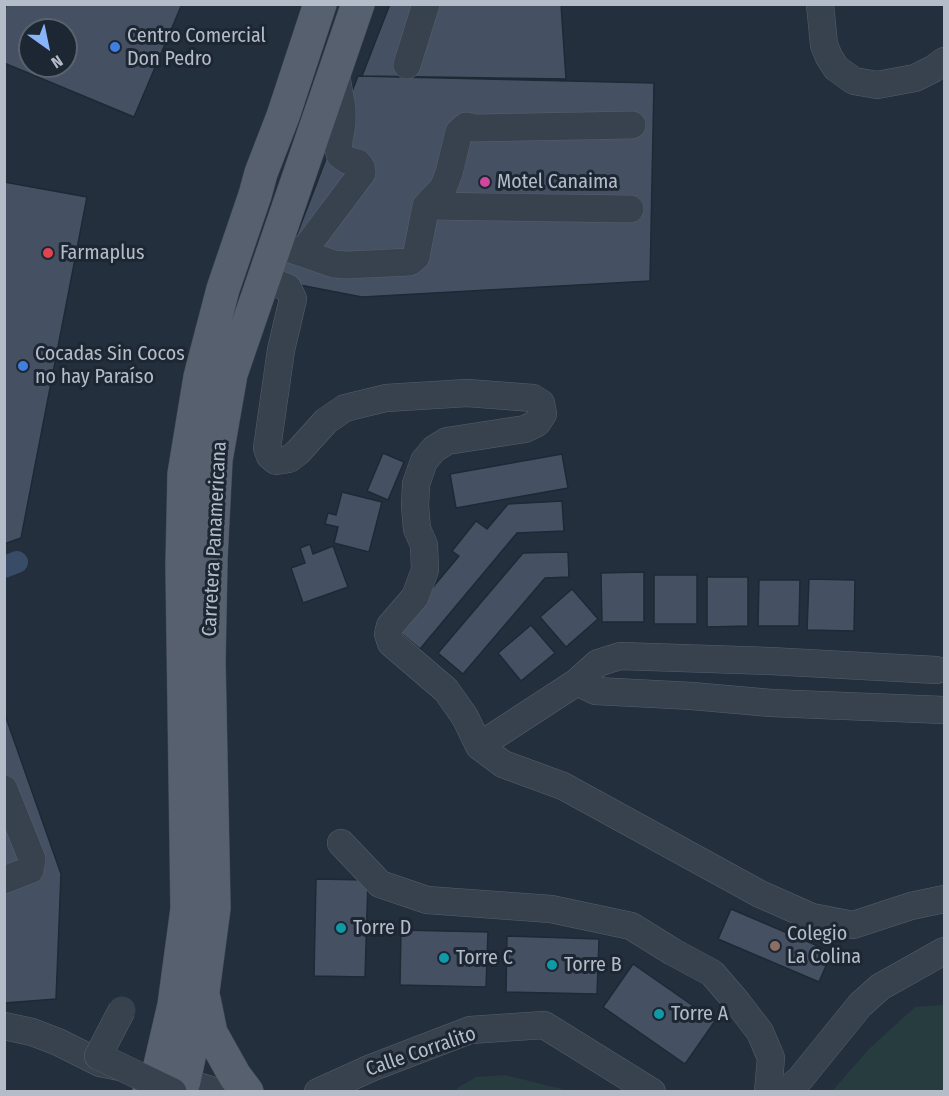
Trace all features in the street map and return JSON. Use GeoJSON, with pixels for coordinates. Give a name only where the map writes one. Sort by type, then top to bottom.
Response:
{"type":"FeatureCollection","features":[{"type":"Feature","properties":{"kind":"main road","name":"Carretera Panamericana"},"geometry":{"type":"LineString","coordinates":[[172,1087],[174,1005],[187,909],[182,566],[183,474],[200,377],[223,290],[320,4]]}},
{"type":"Feature","properties":{"kind":"main road","name":"Carretera Panamericana"},"geometry":{"type":"LineString","coordinates":[[172,1087],[203,992],[214,908],[208,661],[216,460],[231,374],[264,278],[289,249],[335,70],[358,4]]}},
{"type":"Feature","properties":{"kind":"main road"},"geometry":{"type":"LineString","coordinates":[[203,992],[211,1033],[235,1076],[247,1092]]}},
{"type":"Feature","properties":{"kind":"street"},"geometry":{"type":"LineString","coordinates":[[407,65],[426,4]]}},
{"type":"Feature","properties":{"kind":"street"},"geometry":{"type":"LineString","coordinates":[[820,4],[824,45],[829,57],[836,68],[854,81],[878,85],[915,78],[945,61]]}},
{"type":"Feature","properties":{"kind":"street"},"geometry":{"type":"LineString","coordinates":[[335,70],[342,108],[338,147],[340,155],[358,163],[362,173],[289,249],[334,264],[410,262],[416,256],[426,206],[443,188],[459,132],[466,126],[475,128],[632,125]]}},
{"type":"Feature","properties":{"kind":"street"},"geometry":{"type":"LineString","coordinates":[[426,206],[630,209]]}},
{"type":"Feature","properties":{"kind":"street"},"geometry":{"type":"LineString","coordinates":[[264,278],[288,288],[293,298],[281,350],[267,448],[270,456],[276,461],[289,459],[326,421],[345,408],[386,398],[467,393],[532,398],[541,403],[543,414],[537,423],[525,429],[447,441],[434,449],[424,461],[416,484],[415,506],[417,529],[424,545],[425,570],[415,597],[390,626],[388,634],[392,644],[446,690],[465,717],[479,746],[503,764],[563,786],[760,894],[812,917],[853,926],[911,906],[945,899]]}},
{"type":"Feature","properties":{"kind":"street"},"geometry":{"type":"LineString","coordinates":[[479,746],[577,682],[598,663],[620,656],[936,670]]}},
{"type":"Feature","properties":{"kind":"street"},"geometry":{"type":"LineString","coordinates":[[577,682],[596,691],[771,703],[945,710]]}},
{"type":"Feature","properties":{"kind":"street"},"geometry":{"type":"LineString","coordinates":[[4,789],[32,859],[30,870],[4,880]]}},
{"type":"Feature","properties":{"kind":"street"},"geometry":{"type":"LineString","coordinates":[[341,843],[380,884],[427,900],[551,909],[631,926],[712,973],[760,1032],[771,1058],[768,1092]]}},
{"type":"Feature","properties":{"kind":"street"},"geometry":{"type":"LineString","coordinates":[[784,1092],[800,1078],[860,1005],[880,987],[945,951]]}},
{"type":"Feature","properties":{"kind":"street"},"geometry":{"type":"LineString","coordinates":[[122,1010],[98,1056],[172,1087]]}},
{"type":"Feature","properties":{"kind":"street","name":"Calle Corralito"},"geometry":{"type":"LineString","coordinates":[[318,1092],[371,1068],[470,1030],[544,1025],[652,1092]]}},
{"type":"Feature","properties":{"kind":"street"},"geometry":{"type":"LineString","coordinates":[[4,1026],[32,1032],[100,1063],[172,1087],[217,1092]]}},
{"type":"Feature","properties":{"kind":"green space"},"geometry":{"type":"Polygon","coordinates":[[[944,1005],[944,1091],[832,1091],[870,1048],[915,1007],[944,1005]]]}},
{"type":"Feature","properties":{"kind":"green space"},"geometry":{"type":"Polygon","coordinates":[[[505,1075],[566,1091],[459,1092],[457,1088],[476,1077],[505,1075]]]}},
{"type":"Feature","properties":{"kind":"building","name":"Centro Comercial Don Pedro"},"geometry":{"type":"Polygon","coordinates":[[[7,4],[182,4],[134,117],[40,78],[78,78],[78,18],[18,18],[18,69],[4,63],[4,11],[7,4]]]}},
{"type":"Feature","properties":{"kind":"building"},"geometry":{"type":"Polygon","coordinates":[[[390,4],[561,4],[566,79],[362,76],[390,4]]]}},
{"type":"Feature","properties":{"kind":"building","name":"Motel Canaima"},"geometry":{"type":"Polygon","coordinates":[[[358,76],[654,83],[650,281],[362,297],[279,281],[358,76]]]}},
{"type":"Feature","properties":{"kind":"building"},"geometry":{"type":"Polygon","coordinates":[[[4,182],[87,197],[21,538],[4,544],[4,182]]]}},
{"type":"Feature","properties":{"kind":"building"},"geometry":{"type":"Polygon","coordinates":[[[383,453],[404,462],[388,500],[367,491],[383,453]]]}},
{"type":"Feature","properties":{"kind":"building"},"geometry":{"type":"Polygon","coordinates":[[[562,454],[568,488],[456,508],[450,474],[562,454]]]}},
{"type":"Feature","properties":{"kind":"building"},"geometry":{"type":"Polygon","coordinates":[[[342,492],[382,502],[369,552],[334,543],[338,527],[325,524],[328,513],[336,515],[342,492]]]}},
{"type":"Feature","properties":{"kind":"building"},"geometry":{"type":"Polygon","coordinates":[[[562,501],[564,531],[517,533],[420,649],[397,630],[459,556],[452,551],[476,521],[487,529],[508,504],[562,501]]]}},
{"type":"Feature","properties":{"kind":"building"},"geometry":{"type":"Polygon","coordinates":[[[310,544],[313,554],[333,546],[348,587],[303,603],[291,568],[305,563],[300,548],[310,544]]]}},
{"type":"Feature","properties":{"kind":"building"},"geometry":{"type":"Polygon","coordinates":[[[568,552],[569,577],[545,578],[463,674],[438,653],[523,553],[568,552]]]}},
{"type":"Feature","properties":{"kind":"building"},"geometry":{"type":"Polygon","coordinates":[[[644,572],[644,622],[602,622],[601,573],[644,572]]]}},
{"type":"Feature","properties":{"kind":"building"},"geometry":{"type":"Polygon","coordinates":[[[654,575],[697,575],[697,624],[654,624],[654,575]]]}},
{"type":"Feature","properties":{"kind":"building"},"geometry":{"type":"Polygon","coordinates":[[[707,577],[748,577],[748,626],[707,627],[707,577]]]}},
{"type":"Feature","properties":{"kind":"building"},"geometry":{"type":"Polygon","coordinates":[[[809,579],[855,580],[854,631],[807,630],[809,579]]]}},
{"type":"Feature","properties":{"kind":"building"},"geometry":{"type":"Polygon","coordinates":[[[759,580],[800,580],[799,626],[758,626],[759,580]]]}},
{"type":"Feature","properties":{"kind":"building"},"geometry":{"type":"Polygon","coordinates":[[[572,589],[598,619],[566,647],[540,617],[572,589]]]}},
{"type":"Feature","properties":{"kind":"building"},"geometry":{"type":"Polygon","coordinates":[[[531,625],[555,653],[521,681],[498,653],[531,625]]]}},
{"type":"Feature","properties":{"kind":"building"},"geometry":{"type":"Polygon","coordinates":[[[4,712],[61,874],[56,999],[4,1003],[4,712]]]}},
{"type":"Feature","properties":{"kind":"building","name":"Torre D"},"geometry":{"type":"Polygon","coordinates":[[[316,879],[368,880],[365,977],[314,976],[316,879]]]}},
{"type":"Feature","properties":{"kind":"building","name":"Colegio La Colina"},"geometry":{"type":"Polygon","coordinates":[[[731,909],[832,952],[819,982],[718,939],[731,909]]]}},
{"type":"Feature","properties":{"kind":"building","name":"Torre C"},"geometry":{"type":"Polygon","coordinates":[[[401,930],[488,932],[486,987],[400,985],[401,930]]]}},
{"type":"Feature","properties":{"kind":"building","name":"Torre B"},"geometry":{"type":"Polygon","coordinates":[[[507,936],[599,939],[597,994],[506,992],[507,936]]]}},
{"type":"Feature","properties":{"kind":"building","name":"Torre A"},"geometry":{"type":"Polygon","coordinates":[[[633,964],[715,1021],[685,1064],[603,1007],[633,964]]]}},
{"type":"Feature","properties":{"kind":"waterway"},"geometry":{"type":"LineString","coordinates":[[4,567],[17,562]]}},
{"type":"Feature","properties":{"kind":"place","name":"Centro Comercial Don Pedro"},"geometry":{"type":"Point","coordinates":[115,47]}},
{"type":"Feature","properties":{"kind":"place","name":"Motel Canaima"},"geometry":{"type":"Point","coordinates":[485,182]}},
{"type":"Feature","properties":{"kind":"place","name":"Farmaplus"},"geometry":{"type":"Point","coordinates":[48,253]}},
{"type":"Feature","properties":{"kind":"place","name":"Cocadas Sin Cocos no hay Paraíso"},"geometry":{"type":"Point","coordinates":[23,366]}},
{"type":"Feature","properties":{"kind":"place","name":"Torre D"},"geometry":{"type":"Point","coordinates":[341,928]}},
{"type":"Feature","properties":{"kind":"place","name":"Colegio La Colina"},"geometry":{"type":"Point","coordinates":[775,946]}},
{"type":"Feature","properties":{"kind":"place","name":"Torre C"},"geometry":{"type":"Point","coordinates":[444,958]}},
{"type":"Feature","properties":{"kind":"place","name":"Torre B"},"geometry":{"type":"Point","coordinates":[552,965]}},
{"type":"Feature","properties":{"kind":"place","name":"Torre A"},"geometry":{"type":"Point","coordinates":[659,1014]}}]}
